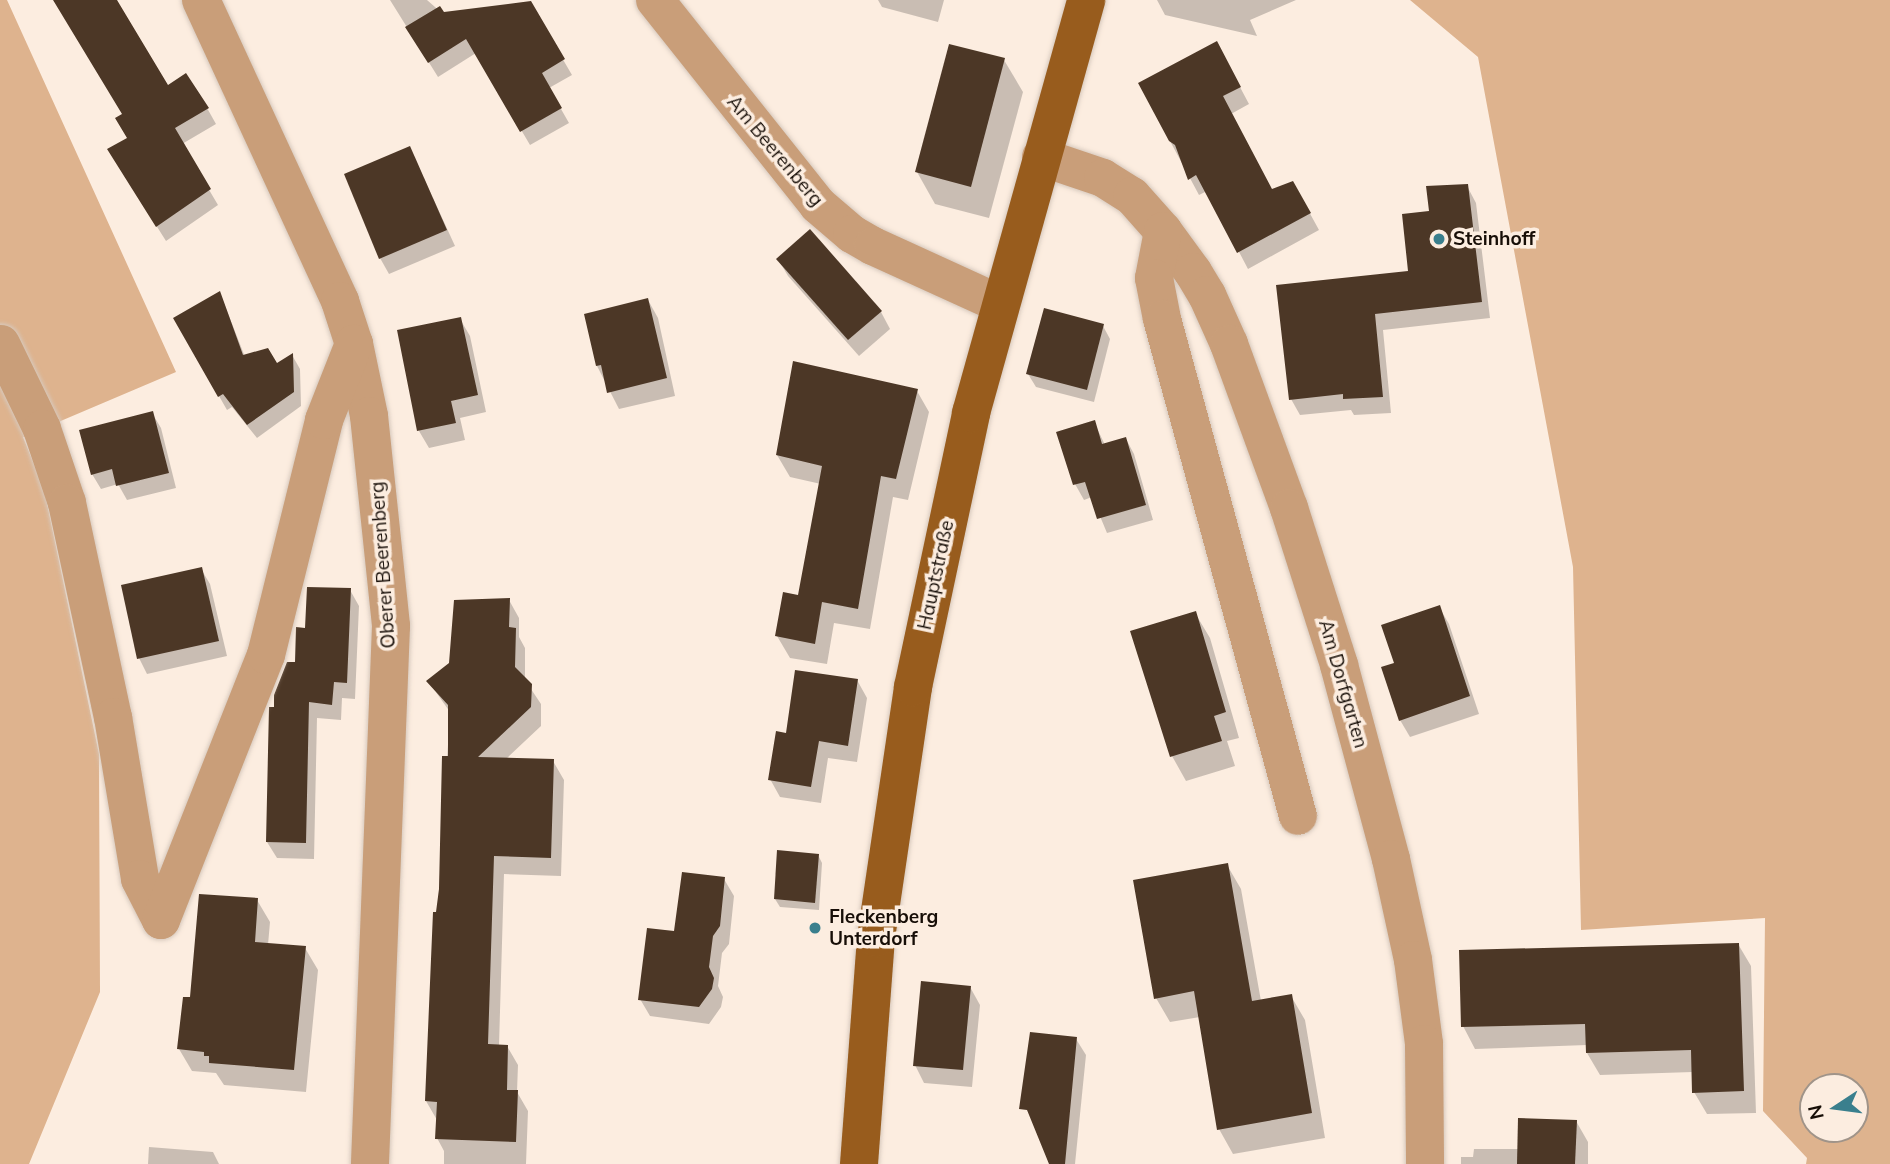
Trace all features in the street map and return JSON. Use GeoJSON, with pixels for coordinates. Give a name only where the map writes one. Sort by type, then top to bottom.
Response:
{"type":"FeatureCollection","features":[{"type":"Feature","properties":{"kind":"main road","name":"Hauptstraße"},"geometry":{"type":"LineString","coordinates":[[859,1164],[876,938],[913,687],[971,413],[1087,0]]}},
{"type":"Feature","properties":{"kind":"street","name":"Oberer Beerenberg"},"geometry":{"type":"LineString","coordinates":[[201,0],[320,253],[354,344],[369,416],[391,626],[370,1164]]}},
{"type":"Feature","properties":{"kind":"street","name":"Am Beerenberg"},"geometry":{"type":"LineString","coordinates":[[655,0],[818,205],[873,246],[1000,304]]}},
{"type":"Feature","properties":{"kind":"street","name":"Am Dorfgarten"},"geometry":{"type":"LineString","coordinates":[[1041,157],[1103,178],[1132,196],[1163,231],[1207,295],[1229,344],[1289,508],[1339,665],[1391,859],[1413,960],[1424,1044],[1425,1164]]}},
{"type":"Feature","properties":{"kind":"street"},"geometry":{"type":"LineString","coordinates":[[1163,231],[1154,278],[1162,319],[1298,816]]}},
{"type":"Feature","properties":{"kind":"street"},"geometry":{"type":"LineString","coordinates":[[1,344],[42,429],[67,503],[113,717],[140,879],[161,920],[266,655],[324,420],[354,344]]}},
{"type":"Feature","properties":{"kind":"shaded area"},"geometry":{"type":"Polygon","coordinates":[[[0,0],[7,0],[176,372],[23,437],[44,489],[99,754],[100,992],[29,1164],[0,1164],[0,0]]]}},
{"type":"Feature","properties":{"kind":"shaded area"},"geometry":{"type":"Polygon","coordinates":[[[1410,0],[1890,0],[1890,1164],[1806,1164],[1807,1158],[1763,1111],[1765,918],[1581,930],[1573,567],[1478,57],[1410,0]]]}},
{"type":"Feature","properties":{"kind":"building"},"geometry":{"type":"Polygon","coordinates":[[[53,0],[117,0],[168,85],[186,73],[209,108],[175,128],[211,189],[156,227],[107,149],[127,138],[115,118],[122,114],[53,0]]]}},
{"type":"Feature","properties":{"kind":"building"},"geometry":{"type":"Polygon","coordinates":[[[531,1],[565,59],[542,73],[562,108],[520,132],[466,39],[428,63],[405,27],[440,6],[444,12],[531,1]]]}},
{"type":"Feature","properties":{"kind":"building"},"geometry":{"type":"Polygon","coordinates":[[[1217,41],[1241,87],[1223,96],[1272,189],[1293,181],[1311,213],[1237,253],[1196,175],[1188,180],[1175,145],[1169,141],[1138,83],[1217,41]]]}},
{"type":"Feature","properties":{"kind":"building"},"geometry":{"type":"Polygon","coordinates":[[[949,44],[1005,58],[971,187],[915,172],[949,44]]]}},
{"type":"Feature","properties":{"kind":"building"},"geometry":{"type":"Polygon","coordinates":[[[410,146],[447,230],[379,259],[344,174],[410,146]]]}},
{"type":"Feature","properties":{"kind":"building"},"geometry":{"type":"Polygon","coordinates":[[[1468,184],[1482,302],[1375,314],[1383,397],[1343,399],[1343,394],[1289,400],[1276,285],[1408,271],[1402,214],[1429,211],[1426,186],[1468,184]]]}},
{"type":"Feature","properties":{"kind":"building"},"geometry":{"type":"Polygon","coordinates":[[[810,229],[882,311],[848,340],[776,259],[810,229]]]}},
{"type":"Feature","properties":{"kind":"building"},"geometry":{"type":"Polygon","coordinates":[[[220,291],[243,355],[268,348],[277,363],[293,353],[294,392],[247,425],[223,394],[218,397],[173,318],[220,291]]]}},
{"type":"Feature","properties":{"kind":"building"},"geometry":{"type":"Polygon","coordinates":[[[648,298],[667,378],[607,393],[601,365],[596,366],[584,314],[648,298]]]}},
{"type":"Feature","properties":{"kind":"building"},"geometry":{"type":"Polygon","coordinates":[[[1044,308],[1104,324],[1087,390],[1026,374],[1044,308]]]}},
{"type":"Feature","properties":{"kind":"building"},"geometry":{"type":"Polygon","coordinates":[[[461,317],[478,395],[451,401],[456,423],[417,431],[397,330],[461,317]]]}},
{"type":"Feature","properties":{"kind":"building"},"geometry":{"type":"Polygon","coordinates":[[[793,361],[918,389],[896,479],[881,476],[858,609],[822,602],[815,644],[775,636],[783,592],[798,595],[822,466],[776,455],[793,361]]]}},
{"type":"Feature","properties":{"kind":"building"},"geometry":{"type":"Polygon","coordinates":[[[153,411],[169,473],[116,486],[112,469],[91,475],[79,430],[153,411]]]}},
{"type":"Feature","properties":{"kind":"building"},"geometry":{"type":"Polygon","coordinates":[[[1095,420],[1102,444],[1126,437],[1146,505],[1097,519],[1085,482],[1073,485],[1056,432],[1095,420]]]}},
{"type":"Feature","properties":{"kind":"building"},"geometry":{"type":"Polygon","coordinates":[[[202,567],[219,641],[137,659],[121,585],[202,567]]]}},
{"type":"Feature","properties":{"kind":"building"},"geometry":{"type":"Polygon","coordinates":[[[307,587],[351,588],[347,683],[334,682],[332,705],[309,702],[306,843],[266,842],[269,707],[274,707],[274,695],[287,662],[295,662],[296,627],[305,628],[307,587]]]}},
{"type":"Feature","properties":{"kind":"building"},"geometry":{"type":"Polygon","coordinates":[[[510,598],[509,627],[516,628],[515,667],[532,684],[531,707],[478,757],[554,759],[551,858],[494,856],[488,1044],[508,1045],[507,1090],[518,1090],[516,1142],[435,1139],[437,1102],[425,1101],[433,912],[436,912],[439,889],[442,756],[448,756],[448,705],[426,681],[449,663],[454,600],[510,598]]]}},
{"type":"Feature","properties":{"kind":"building"},"geometry":{"type":"Polygon","coordinates":[[[1440,605],[1470,696],[1399,721],[1381,667],[1394,663],[1381,625],[1440,605]]]}},
{"type":"Feature","properties":{"kind":"building"},"geometry":{"type":"Polygon","coordinates":[[[1196,611],[1226,712],[1214,716],[1222,741],[1170,757],[1130,631],[1196,611]]]}},
{"type":"Feature","properties":{"kind":"building"},"geometry":{"type":"Polygon","coordinates":[[[795,670],[858,679],[848,746],[819,741],[811,787],[768,780],[776,731],[786,733],[795,670]]]}},
{"type":"Feature","properties":{"kind":"building"},"geometry":{"type":"Polygon","coordinates":[[[777,850],[819,854],[815,903],[774,899],[777,850]]]}},
{"type":"Feature","properties":{"kind":"building"},"geometry":{"type":"Polygon","coordinates":[[[1228,863],[1252,1001],[1292,994],[1312,1113],[1217,1130],[1194,991],[1154,999],[1133,880],[1228,863]]]}},
{"type":"Feature","properties":{"kind":"building"},"geometry":{"type":"Polygon","coordinates":[[[682,872],[725,877],[720,926],[713,936],[709,967],[714,978],[712,989],[699,1007],[638,1000],[647,928],[674,931],[682,872]]]}},
{"type":"Feature","properties":{"kind":"building"},"geometry":{"type":"Polygon","coordinates":[[[199,894],[258,898],[255,942],[306,946],[294,1070],[209,1063],[209,1056],[204,1056],[204,1052],[177,1049],[183,997],[190,997],[199,894]]]}},
{"type":"Feature","properties":{"kind":"building"},"geometry":{"type":"Polygon","coordinates":[[[1739,943],[1744,1091],[1692,1093],[1691,1050],[1586,1053],[1585,1024],[1461,1027],[1459,950],[1739,943]]]}},
{"type":"Feature","properties":{"kind":"building"},"geometry":{"type":"Polygon","coordinates":[[[921,981],[971,986],[963,1070],[913,1066],[921,981]]]}},
{"type":"Feature","properties":{"kind":"building"},"geometry":{"type":"Polygon","coordinates":[[[1030,1032],[1077,1037],[1065,1164],[1049,1164],[1027,1110],[1019,1109],[1030,1032]]]}},
{"type":"Feature","properties":{"kind":"building"},"geometry":{"type":"Polygon","coordinates":[[[1518,1118],[1577,1120],[1575,1164],[1517,1164],[1518,1118]]]}},
{"type":"Feature","properties":{"kind":"place","name":"Steinhoff"},"geometry":{"type":"Point","coordinates":[1439,239]}},
{"type":"Feature","properties":{"kind":"place","name":"Fleckenberg Unterdorf"},"geometry":{"type":"Point","coordinates":[815,928]}}]}
